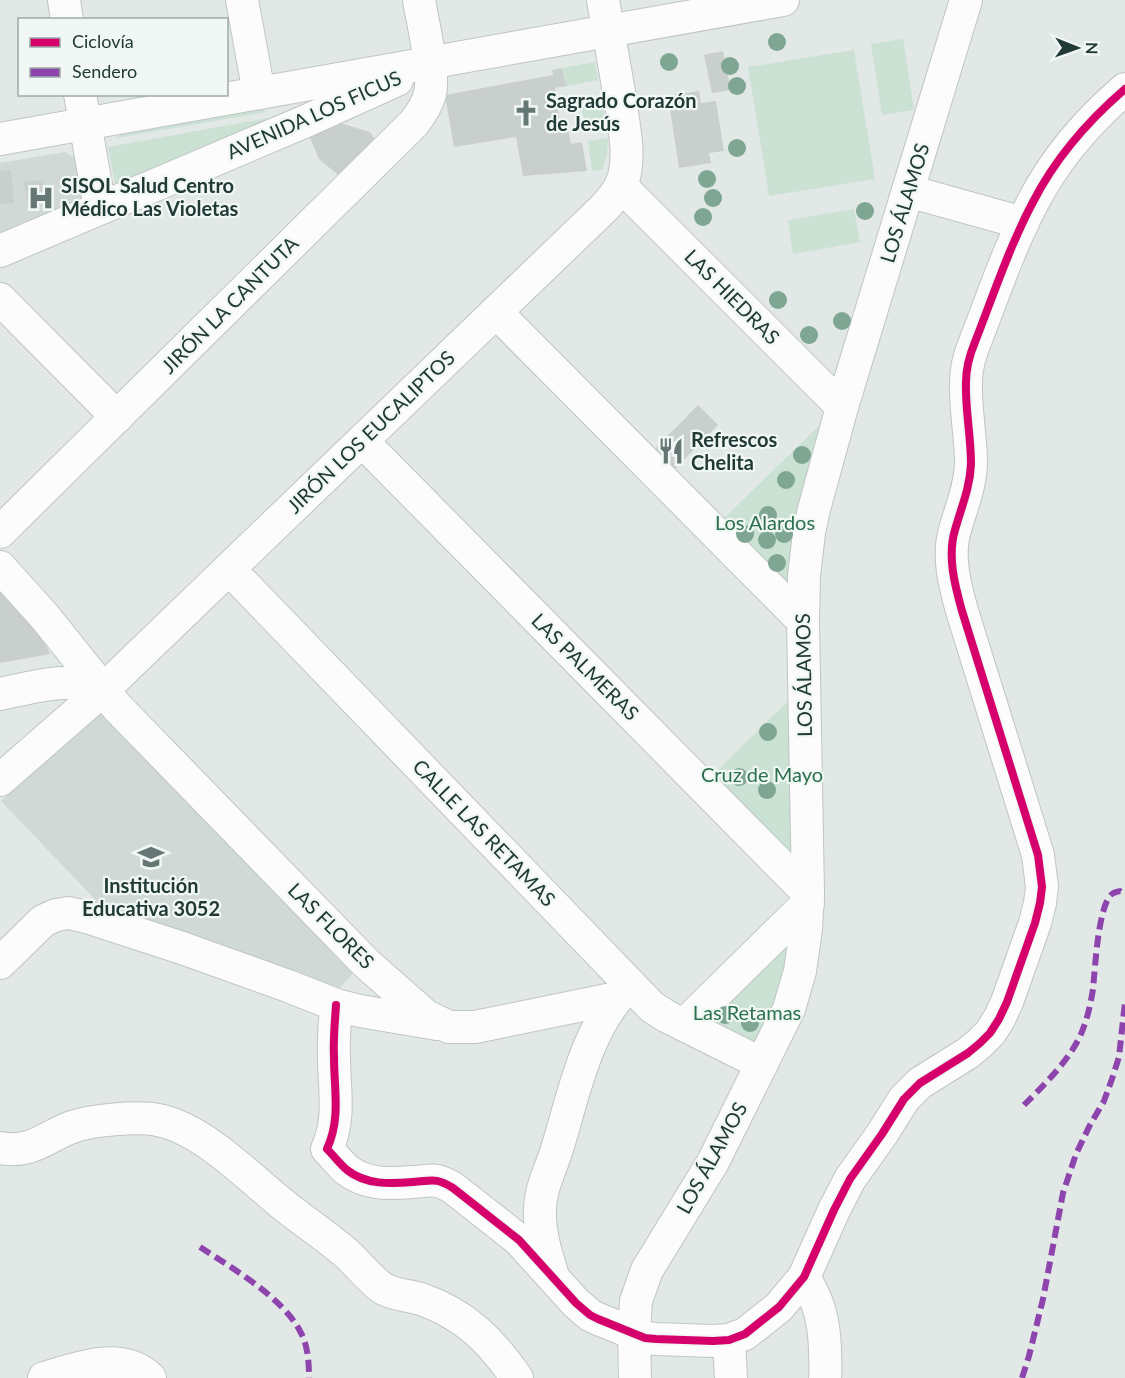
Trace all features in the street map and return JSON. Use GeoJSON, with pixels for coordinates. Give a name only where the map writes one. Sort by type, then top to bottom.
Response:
{"type":"FeatureCollection","features":[{"type":"Feature","properties":{"kind":"street"},"geometry":{"type":"LineString","coordinates":[[64,0],[67,18]]}},
{"type":"Feature","properties":{"kind":"street"},"geometry":{"type":"LineString","coordinates":[[242,0],[259,93]]}},
{"type":"Feature","properties":{"kind":"street","name":"JIRÓN LA CANTUTA"},"geometry":{"type":"LineString","coordinates":[[0,532],[414,123],[429,95],[431,82],[419,0]]}},
{"type":"Feature","properties":{"kind":"street","name":"JIRÓN LOS EUCALIPTOS"},"geometry":{"type":"LineString","coordinates":[[0,780],[103,690],[604,208],[621,186],[626,167],[626,143],[603,0]]}},
{"type":"Feature","properties":{"kind":"street","name":"AVENIDA LOS FICUS"},"geometry":{"type":"LineString","coordinates":[[228,96],[259,93],[783,0]]}},
{"type":"Feature","properties":{"kind":"street","name":"LOS ÁLAMOS"},"geometry":{"type":"LineString","coordinates":[[635,1378],[636,1301],[648,1270],[713,1162],[794,996],[803,951],[808,898],[803,621],[809,533],[842,407],[966,0]]}},
{"type":"Feature","properties":{"kind":"street","name":"AVENIDA LOS FICUS"},"geometry":{"type":"LineString","coordinates":[[0,251],[384,86],[429,62]]}},
{"type":"Feature","properties":{"kind":"street"},"geometry":{"type":"LineString","coordinates":[[336,1005],[333,1049],[336,1123],[327,1149],[346,1169],[366,1180],[384,1183],[439,1180],[446,1183],[519,1240],[576,1303],[590,1315],[645,1338],[729,1340],[745,1334],[786,1299],[804,1277],[841,1194],[904,1099],[920,1083],[968,1053],[990,1033],[1007,1002],[1035,922],[1042,887],[1038,855],[962,611],[952,557],[954,531],[966,494],[970,465],[967,367],[975,342],[1034,200],[1067,150],[1125,89]]}},
{"type":"Feature","properties":{"kind":"street","name":"AVENIDA LOS FICUS"},"geometry":{"type":"LineString","coordinates":[[0,139],[82,109],[226,96]]}},
{"type":"Feature","properties":{"kind":"street"},"geometry":{"type":"LineString","coordinates":[[82,109],[100,208]]}},
{"type":"Feature","properties":{"kind":"street","name":"LAS HIEDRAS"},"geometry":{"type":"LineString","coordinates":[[621,186],[842,407]]}},
{"type":"Feature","properties":{"kind":"street"},"geometry":{"type":"LineString","coordinates":[[908,191],[1023,223]]}},
{"type":"Feature","properties":{"kind":"street"},"geometry":{"type":"LineString","coordinates":[[0,299],[117,417]]}},
{"type":"Feature","properties":{"kind":"street"},"geometry":{"type":"LineString","coordinates":[[496,312],[803,621]]}},
{"type":"Feature","properties":{"kind":"street","name":"LAS PALMERAS"},"geometry":{"type":"LineString","coordinates":[[362,441],[808,898]]}},
{"type":"Feature","properties":{"kind":"street","name":"LAS FLORES"},"geometry":{"type":"LineString","coordinates":[[0,567],[45,617],[103,690],[366,963],[426,1016],[449,1027],[475,1027],[624,991]]}},
{"type":"Feature","properties":{"kind":"street","name":"CALLE LAS RETAMAS"},"geometry":{"type":"LineString","coordinates":[[229,569],[624,991],[684,1026],[762,1064]]}},
{"type":"Feature","properties":{"kind":"street"},"geometry":{"type":"LineString","coordinates":[[0,694],[68,683],[103,690]]}},
{"type":"Feature","properties":{"kind":"street"},"geometry":{"type":"LineString","coordinates":[[684,1026],[808,898]]}},
{"type":"Feature","properties":{"kind":"street"},"geometry":{"type":"LineString","coordinates":[[0,963],[43,921],[56,915],[69,913],[193,952],[336,1005],[449,1027]]}},
{"type":"Feature","properties":{"kind":"street"},"geometry":{"type":"LineString","coordinates":[[553,1276],[540,1225],[542,1191],[584,1060],[600,1023],[624,991]]}},
{"type":"Feature","properties":{"kind":"street"},"geometry":{"type":"LineString","coordinates":[[0,1148],[22,1149],[34,1146],[74,1126],[136,1118],[160,1120],[188,1131],[234,1162],[281,1203],[336,1245],[383,1289],[420,1299],[456,1314],[467,1322],[490,1344],[518,1378]]}},
{"type":"Feature","properties":{"kind":"street"},"geometry":{"type":"LineString","coordinates":[[804,1277],[818,1303],[824,1329],[825,1378]]}},
{"type":"Feature","properties":{"kind":"street"},"geometry":{"type":"LineString","coordinates":[[729,1340],[731,1378]]}},
{"type":"Feature","properties":{"kind":"street"},"geometry":{"type":"LineString","coordinates":[[44,1378],[103,1363],[116,1363],[130,1366],[150,1378]]}},
{"type":"Feature","properties":{"kind":"shaded area","name":"SISOL Salud Centro Médico Las Violetas"},"geometry":{"type":"Polygon","coordinates":[[[65,152],[80,161],[85,191],[78,205],[0,238],[0,163],[65,152]]]}},
{"type":"Feature","properties":{"kind":"shaded area","name":"Institución Educativa 3052"},"geometry":{"type":"Polygon","coordinates":[[[96,713],[110,714],[355,971],[338,990],[108,913],[1,801],[96,713]]]}},
{"type":"Feature","properties":{"kind":"green space"},"geometry":{"type":"Polygon","coordinates":[[[903,39],[914,110],[882,115],[871,44],[903,39]]]}},
{"type":"Feature","properties":{"kind":"green space"},"geometry":{"type":"Polygon","coordinates":[[[854,50],[875,179],[769,196],[748,67],[854,50]]]}},
{"type":"Feature","properties":{"kind":"green space"},"geometry":{"type":"Polygon","coordinates":[[[595,62],[598,80],[566,86],[562,68],[595,62]]]}},
{"type":"Feature","properties":{"kind":"green space"},"geometry":{"type":"Polygon","coordinates":[[[601,98],[606,127],[586,131],[581,102],[601,98]]]}},
{"type":"Feature","properties":{"kind":"green space"},"geometry":{"type":"Polygon","coordinates":[[[260,106],[266,112],[116,138],[126,129],[260,106]]]}},
{"type":"Feature","properties":{"kind":"green space"},"geometry":{"type":"Polygon","coordinates":[[[269,118],[270,125],[117,193],[108,147],[269,118]]]}},
{"type":"Feature","properties":{"kind":"green space"},"geometry":{"type":"Polygon","coordinates":[[[608,138],[607,155],[602,170],[592,171],[588,141],[608,138]]]}},
{"type":"Feature","properties":{"kind":"green space"},"geometry":{"type":"Polygon","coordinates":[[[854,209],[860,242],[793,254],[788,220],[854,209]]]}},
{"type":"Feature","properties":{"kind":"green space","name":"Los Alardos"},"geometry":{"type":"Polygon","coordinates":[[[827,418],[788,591],[720,522],[827,418]]]}},
{"type":"Feature","properties":{"kind":"green space","name":"Cruz de Mayo"},"geometry":{"type":"Polygon","coordinates":[[[796,693],[793,854],[712,776],[796,693]]]}},
{"type":"Feature","properties":{"kind":"green space","name":"Las Retamas"},"geometry":{"type":"Polygon","coordinates":[[[794,929],[783,991],[757,1040],[745,1041],[705,1018],[794,929]]]}},
{"type":"Feature","properties":{"kind":"building"},"geometry":{"type":"Polygon","coordinates":[[[723,51],[731,90],[712,93],[704,55],[723,51]]]}},
{"type":"Feature","properties":{"kind":"building","name":"Sagrado Corazón de Jesús"},"geometry":{"type":"Polygon","coordinates":[[[562,68],[566,86],[555,88],[561,130],[568,129],[571,144],[582,142],[587,171],[523,176],[516,137],[454,147],[445,95],[553,75],[552,70],[562,68]]]}},
{"type":"Feature","properties":{"kind":"building"},"geometry":{"type":"Polygon","coordinates":[[[699,91],[701,103],[716,101],[724,151],[709,153],[711,163],[679,168],[668,96],[699,91]]]}},
{"type":"Feature","properties":{"kind":"building"},"geometry":{"type":"Polygon","coordinates":[[[333,121],[370,132],[379,146],[343,179],[319,159],[308,133],[333,121]]]}},
{"type":"Feature","properties":{"kind":"building"},"geometry":{"type":"Polygon","coordinates":[[[11,170],[14,203],[0,204],[0,171],[11,170]]]}},
{"type":"Feature","properties":{"kind":"building"},"geometry":{"type":"Polygon","coordinates":[[[43,180],[46,204],[28,206],[24,182],[43,180]]]}},
{"type":"Feature","properties":{"kind":"building"},"geometry":{"type":"Polygon","coordinates":[[[698,405],[718,425],[674,470],[654,450],[698,405]]]}},
{"type":"Feature","properties":{"kind":"building"},"geometry":{"type":"Polygon","coordinates":[[[0,587],[38,629],[50,654],[0,663],[0,587]]]}},
{"type":"Feature","properties":{"kind":"marked path"},"geometry":{"type":"LineString","coordinates":[[1024,1105],[1057,1070],[1072,1050],[1083,1029],[1093,989],[1103,911],[1107,900],[1113,893],[1120,891],[1125,895]]}},
{"type":"Feature","properties":{"kind":"marked path"},"geometry":{"type":"LineString","coordinates":[[1022,1378],[1043,1299],[1063,1193],[1076,1154],[1104,1101],[1112,1079],[1119,1057],[1125,1002]]}},
{"type":"Feature","properties":{"kind":"marked path"},"geometry":{"type":"LineString","coordinates":[[200,1247],[242,1274],[270,1296],[293,1320],[305,1343],[309,1378]]}},
{"type":"Feature","properties":{"kind":"cycle path"},"geometry":{"type":"LineString","coordinates":[[336,1005],[334,1044],[336,1104],[334,1126],[327,1149],[354,1175],[378,1182],[433,1180],[453,1188],[519,1240],[576,1303],[590,1315],[645,1338],[729,1340],[745,1334],[779,1307],[804,1277],[850,1179],[904,1099],[920,1083],[968,1053],[990,1033],[1007,1002],[1035,923],[1042,887],[1038,855],[962,611],[953,571],[953,540],[967,490],[971,464],[966,402],[967,372],[973,347],[1009,253],[1042,186],[1074,141],[1125,89]]}},
{"type":"Feature","properties":{"kind":"place","name":"Sagrado Corazón de Jesús"},"geometry":{"type":"Point","coordinates":[526,113]}},
{"type":"Feature","properties":{"kind":"place","name":"SISOL Salud Centro Médico Las Violetas"},"geometry":{"type":"Point","coordinates":[41,198]}},
{"type":"Feature","properties":{"kind":"place","name":"Refrescos Chelita"},"geometry":{"type":"Point","coordinates":[671,451]}},
{"type":"Feature","properties":{"kind":"place","name":"Institución Educativa 3052"},"geometry":{"type":"Point","coordinates":[151,857]}}]}
